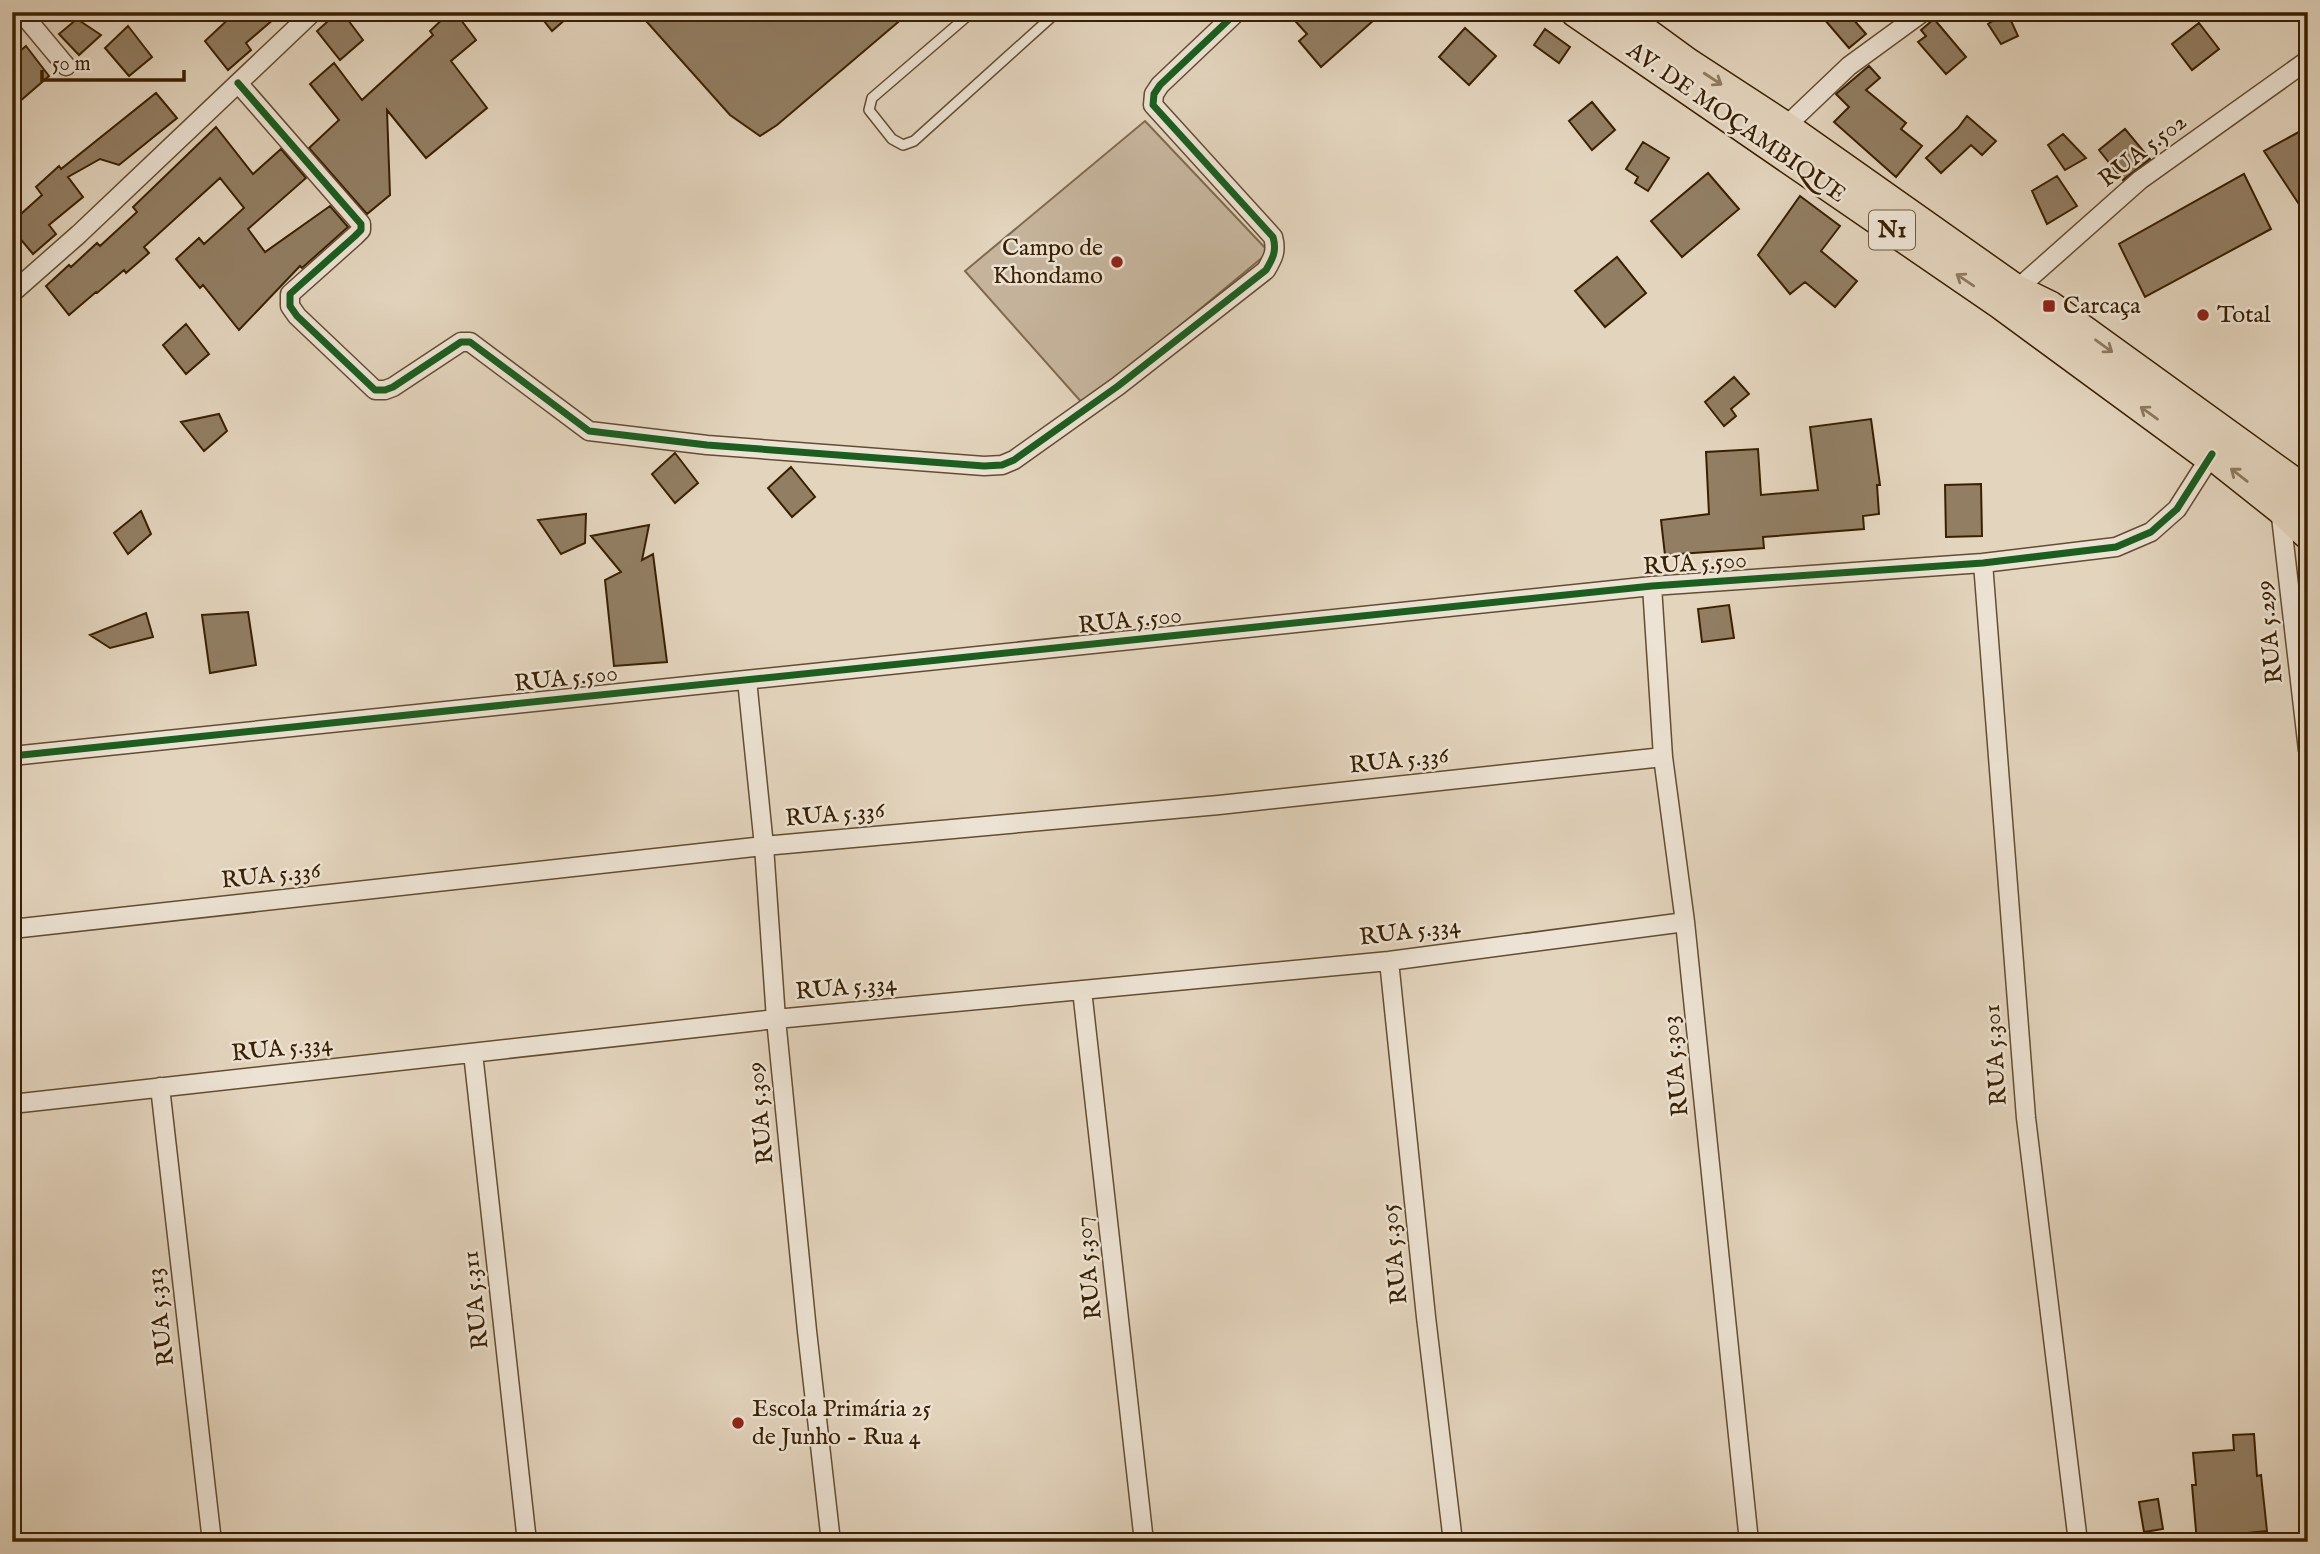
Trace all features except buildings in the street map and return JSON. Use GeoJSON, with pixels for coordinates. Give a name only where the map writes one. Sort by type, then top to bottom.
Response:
{"type":"FeatureCollection","features":[{"type":"Feature","properties":{"kind":"highway","name":"AV. DE MOÇAMBIQUE"},"geometry":{"type":"LineString","coordinates":[[1576,12],[2001,304],[2208,454]]}},
{"type":"Feature","properties":{"kind":"highway","name":"AV. DE MOÇAMBIQUE"},"geometry":{"type":"LineString","coordinates":[[1617,12],[1687,63],[1786,127],[2016,290],[2049,306],[2308,493]]}},
{"type":"Feature","properties":{"kind":"highway","name":"N1"},"geometry":{"type":"LineString","coordinates":[[2208,454],[2280,508],[2308,534]]}},
{"type":"Feature","properties":{"kind":"street"},"geometry":{"type":"LineString","coordinates":[[21,12],[66,66]]}},
{"type":"Feature","properties":{"kind":"street"},"geometry":{"type":"LineString","coordinates":[[12,293],[79,234],[313,12]]}},
{"type":"Feature","properties":{"kind":"street"},"geometry":{"type":"LineString","coordinates":[[238,83],[361,224],[361,230],[355,236],[290,294],[290,306],[297,316],[375,390],[393,387],[461,342],[470,342],[589,431],[707,445],[984,466],[1002,465],[1014,460],[1118,386],[1266,270],[1273,257],[1276,247],[1273,237],[1153,105],[1154,94],[1160,85],[1237,12]]}},
{"type":"Feature","properties":{"kind":"street"},"geometry":{"type":"LineString","coordinates":[[1786,127],[1849,66],[1923,12]]}},
{"type":"Feature","properties":{"kind":"street","name":"RUA 5.502"},"geometry":{"type":"LineString","coordinates":[[2016,290],[2140,180],[2308,60]]}},
{"type":"Feature","properties":{"kind":"street","name":"RUA 5.500"},"geometry":{"type":"LineString","coordinates":[[12,756],[1652,586],[1983,563],[2116,547],[2151,532],[2177,509],[2208,454]]}},
{"type":"Feature","properties":{"kind":"street","name":"RUA 5.299"},"geometry":{"type":"LineString","coordinates":[[2280,508],[2308,750]]}},
{"type":"Feature","properties":{"kind":"street","name":"RUA 5.301"},"geometry":{"type":"LineString","coordinates":[[1983,563],[2026,1118],[2078,1542]]}},
{"type":"Feature","properties":{"kind":"street","name":"RUA 5.303"},"geometry":{"type":"LineString","coordinates":[[1652,586],[1663,757],[1685,922],[1749,1542]]}},
{"type":"Feature","properties":{"kind":"street","name":"RUA 5.309"},"geometry":{"type":"LineString","coordinates":[[747,680],[764,846],[776,1019],[831,1542]]}},
{"type":"Feature","properties":{"kind":"street","name":"RUA 5.336"},"geometry":{"type":"LineString","coordinates":[[12,929],[764,846],[1219,805],[1663,757]]}},
{"type":"Feature","properties":{"kind":"street","name":"RUA 5.334"},"geometry":{"type":"LineString","coordinates":[[12,1104],[776,1019],[1389,961],[1685,922]]}},
{"type":"Feature","properties":{"kind":"street","name":"RUA 5.305"},"geometry":{"type":"LineString","coordinates":[[1389,961],[1426,1317],[1453,1542]]}},
{"type":"Feature","properties":{"kind":"street","name":"RUA 5.307"},"geometry":{"type":"LineString","coordinates":[[1082,990],[1144,1542]]}},
{"type":"Feature","properties":{"kind":"street","name":"RUA 5.311"},"geometry":{"type":"LineString","coordinates":[[473,1053],[527,1542]]}},
{"type":"Feature","properties":{"kind":"street","name":"RUA 5.313"},"geometry":{"type":"LineString","coordinates":[[160,1087],[212,1542]]}},
{"type":"Feature","properties":{"kind":"lane"},"geometry":{"type":"LineString","coordinates":[[972,12],[872,98],[869,110],[892,139],[903,145],[914,141],[1057,12]]}},
{"type":"Feature","properties":{"kind":"shaded area","name":"Campo de Khondamo"},"geometry":{"type":"Polygon","coordinates":[[[1145,121],[1269,252],[1084,405],[965,271],[1145,121]]]}},
{"type":"Feature","properties":{"kind":"cycle path"},"geometry":{"type":"LineString","coordinates":[[238,83],[361,224],[361,230],[355,236],[290,294],[290,306],[297,316],[375,390],[393,387],[461,342],[470,342],[589,431],[707,445],[984,466],[1002,465],[1014,460],[1118,386],[1266,270],[1271,262],[1273,237],[1153,105],[1154,94],[1160,85],[1237,12]]}},
{"type":"Feature","properties":{"kind":"cycle path"},"geometry":{"type":"LineString","coordinates":[[12,756],[1652,586],[1983,563],[2116,547],[2151,532],[2177,509],[2212,454]]}},
{"type":"Feature","properties":{"kind":"place","name":"Campo de Khondamo"},"geometry":{"type":"Point","coordinates":[1117,262]}},
{"type":"Feature","properties":{"kind":"place","name":"Carcaça"},"geometry":{"type":"Point","coordinates":[2049,306]}},
{"type":"Feature","properties":{"kind":"place","name":"Total"},"geometry":{"type":"Point","coordinates":[2203,315]}},
{"type":"Feature","properties":{"kind":"place","name":"Escola Primária 25 de Junho - Rua 4"},"geometry":{"type":"Point","coordinates":[738,1423]}}]}
